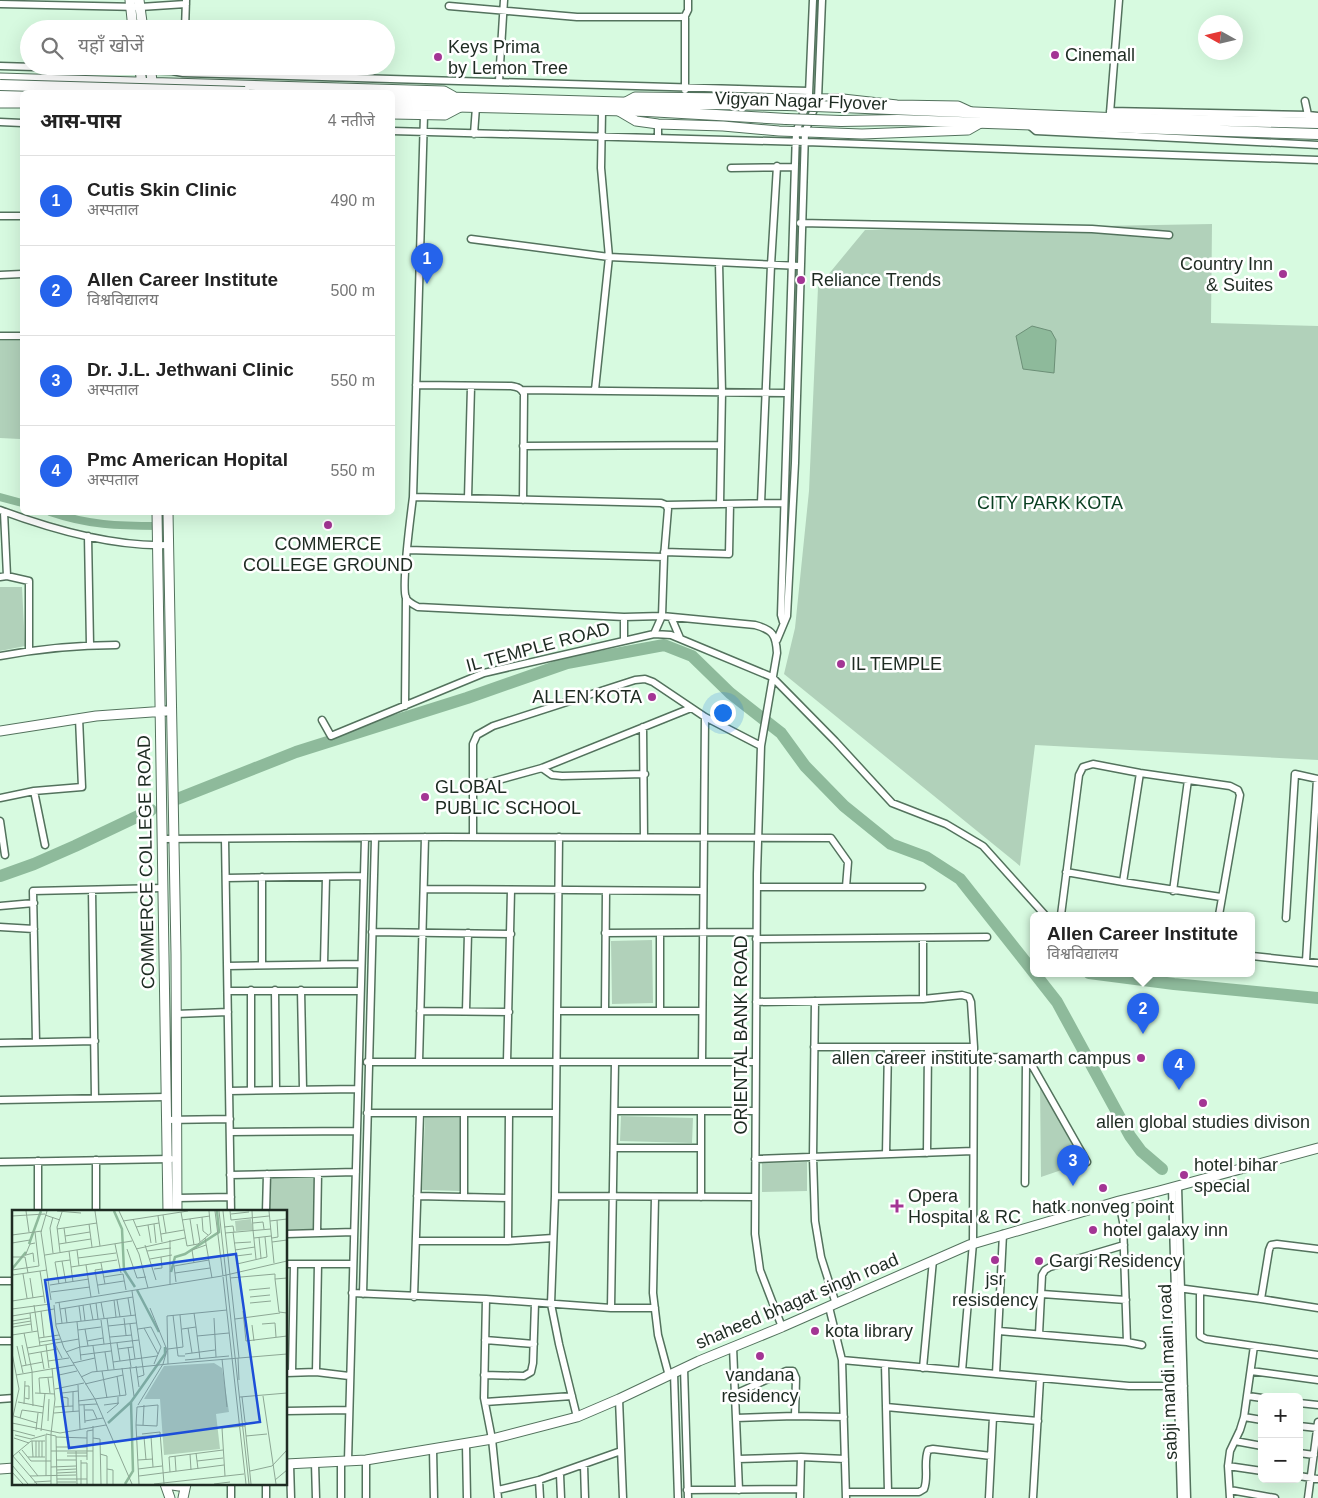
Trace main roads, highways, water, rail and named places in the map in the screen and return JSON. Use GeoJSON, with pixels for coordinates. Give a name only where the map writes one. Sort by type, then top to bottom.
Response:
{"type":"FeatureCollection","features":[{"type":"Feature","properties":{"kind":"main road"},"geometry":{"type":"LineString","coordinates":[[0,85],[175,90]]}},
{"type":"Feature","properties":{"kind":"main road"},"geometry":{"type":"LineString","coordinates":[[0,94],[20,95]]}},
{"type":"Feature","properties":{"kind":"main road"},"geometry":{"type":"LineString","coordinates":[[395,96],[453,96],[622,107]]}},
{"type":"Feature","properties":{"kind":"main road"},"geometry":{"type":"LineString","coordinates":[[395,105],[602,111],[622,107]]}},
{"type":"Feature","properties":{"kind":"main road","name":"Vigyan Nagar Flyover"},"geometry":{"type":"LineString","coordinates":[[622,107],[841,107],[1109,119]]}},
{"type":"Feature","properties":{"kind":"main road","name":"Vigyan Nagar Flyover"},"geometry":{"type":"LineString","coordinates":[[652,107],[786,119],[842,121],[898,120],[1028,124],[1109,119]]}},
{"type":"Feature","properties":{"kind":"main road"},"geometry":{"type":"LineString","coordinates":[[1109,119],[1318,134]]}},
{"type":"Feature","properties":{"kind":"main road"},"geometry":{"type":"LineString","coordinates":[[1159,124],[1318,123]]}},
{"type":"Feature","properties":{"kind":"waterway"},"geometry":{"type":"LineString","coordinates":[[0,497],[20,502]]}},
{"type":"Feature","properties":{"kind":"waterway"},"geometry":{"type":"LineString","coordinates":[[60,515],[103,524],[158,526]]}},
{"type":"Feature","properties":{"kind":"waterway"},"geometry":{"type":"LineString","coordinates":[[177,799],[296,752],[467,698],[567,663],[664,645],[692,656],[730,693],[781,733],[805,766],[844,806],[891,844],[926,857],[960,879],[1030,965]]}},
{"type":"Feature","properties":{"kind":"waterway"},"geometry":{"type":"LineString","coordinates":[[0,876],[34,864],[151,810]]}},
{"type":"Feature","properties":{"kind":"waterway"},"geometry":{"type":"LineString","coordinates":[[1037,977],[1057,1002],[1130,1136],[1141,1151],[1162,1169]]}},
{"type":"Feature","properties":{"kind":"waterway"},"geometry":{"type":"LineString","coordinates":[[1120,977],[1318,998]]}},
{"type":"Feature","properties":{"kind":"place","name":"Cinemall"},"geometry":{"type":"Point","coordinates":[1055,55]}},
{"type":"Feature","properties":{"kind":"place","name":"Keys Prima by Lemon Tree"},"geometry":{"type":"Point","coordinates":[438,57]}},
{"type":"Feature","properties":{"kind":"place","name":"Country Inn & Suites"},"geometry":{"type":"Point","coordinates":[1283,274]}},
{"type":"Feature","properties":{"kind":"place","name":"Reliance Trends"},"geometry":{"type":"Point","coordinates":[801,280]}},
{"type":"Feature","properties":{"kind":"place","name":"Cutis Skin Clinic"},"geometry":{"type":"Point","coordinates":[427,284]}},
{"type":"Feature","properties":{"kind":"place","name":"COMMERCE COLLEGE GROUND"},"geometry":{"type":"Point","coordinates":[328,525]}},
{"type":"Feature","properties":{"kind":"place","name":"IL TEMPLE"},"geometry":{"type":"Point","coordinates":[841,664]}},
{"type":"Feature","properties":{"kind":"place","name":"ALLEN KOTA"},"geometry":{"type":"Point","coordinates":[652,697]}},
{"type":"Feature","properties":{"kind":"place","name":"GLOBAL PUBLIC SCHOOL"},"geometry":{"type":"Point","coordinates":[425,797]}},
{"type":"Feature","properties":{"kind":"place","name":"Allen Career Institute"},"geometry":{"type":"Point","coordinates":[1143,1034]}},
{"type":"Feature","properties":{"kind":"place","name":"allen career institute samarth campus"},"geometry":{"type":"Point","coordinates":[1141,1058]}},
{"type":"Feature","properties":{"kind":"place","name":"Pmc American Hopital"},"geometry":{"type":"Point","coordinates":[1179,1090]}},
{"type":"Feature","properties":{"kind":"place","name":"allen global studies divison"},"geometry":{"type":"Point","coordinates":[1203,1103]}},
{"type":"Feature","properties":{"kind":"place","name":"hotel bihar special"},"geometry":{"type":"Point","coordinates":[1184,1175]}},
{"type":"Feature","properties":{"kind":"place","name":"Dr. J.L. Jethwani Clinic"},"geometry":{"type":"Point","coordinates":[1073,1186]}},
{"type":"Feature","properties":{"kind":"place","name":"hatk nonveg point"},"geometry":{"type":"Point","coordinates":[1103,1188]}},
{"type":"Feature","properties":{"kind":"place","name":"Opera Hospital & RC"},"geometry":{"type":"Point","coordinates":[897,1206]}},
{"type":"Feature","properties":{"kind":"place","name":"hotel galaxy inn"},"geometry":{"type":"Point","coordinates":[1093,1230]}},
{"type":"Feature","properties":{"kind":"place","name":"jsr resisdency"},"geometry":{"type":"Point","coordinates":[995,1260]}},
{"type":"Feature","properties":{"kind":"place","name":"Gargi Residency"},"geometry":{"type":"Point","coordinates":[1039,1261]}},
{"type":"Feature","properties":{"kind":"place","name":"kota library"},"geometry":{"type":"Point","coordinates":[815,1331]}},
{"type":"Feature","properties":{"kind":"place","name":"vandana residency"},"geometry":{"type":"Point","coordinates":[760,1356]}},
{"type":"Feature","properties":{"kind":"park label","name":"CITY PARK KOTA"},"geometry":{"type":"Point","coordinates":[1050,503]}}]}
